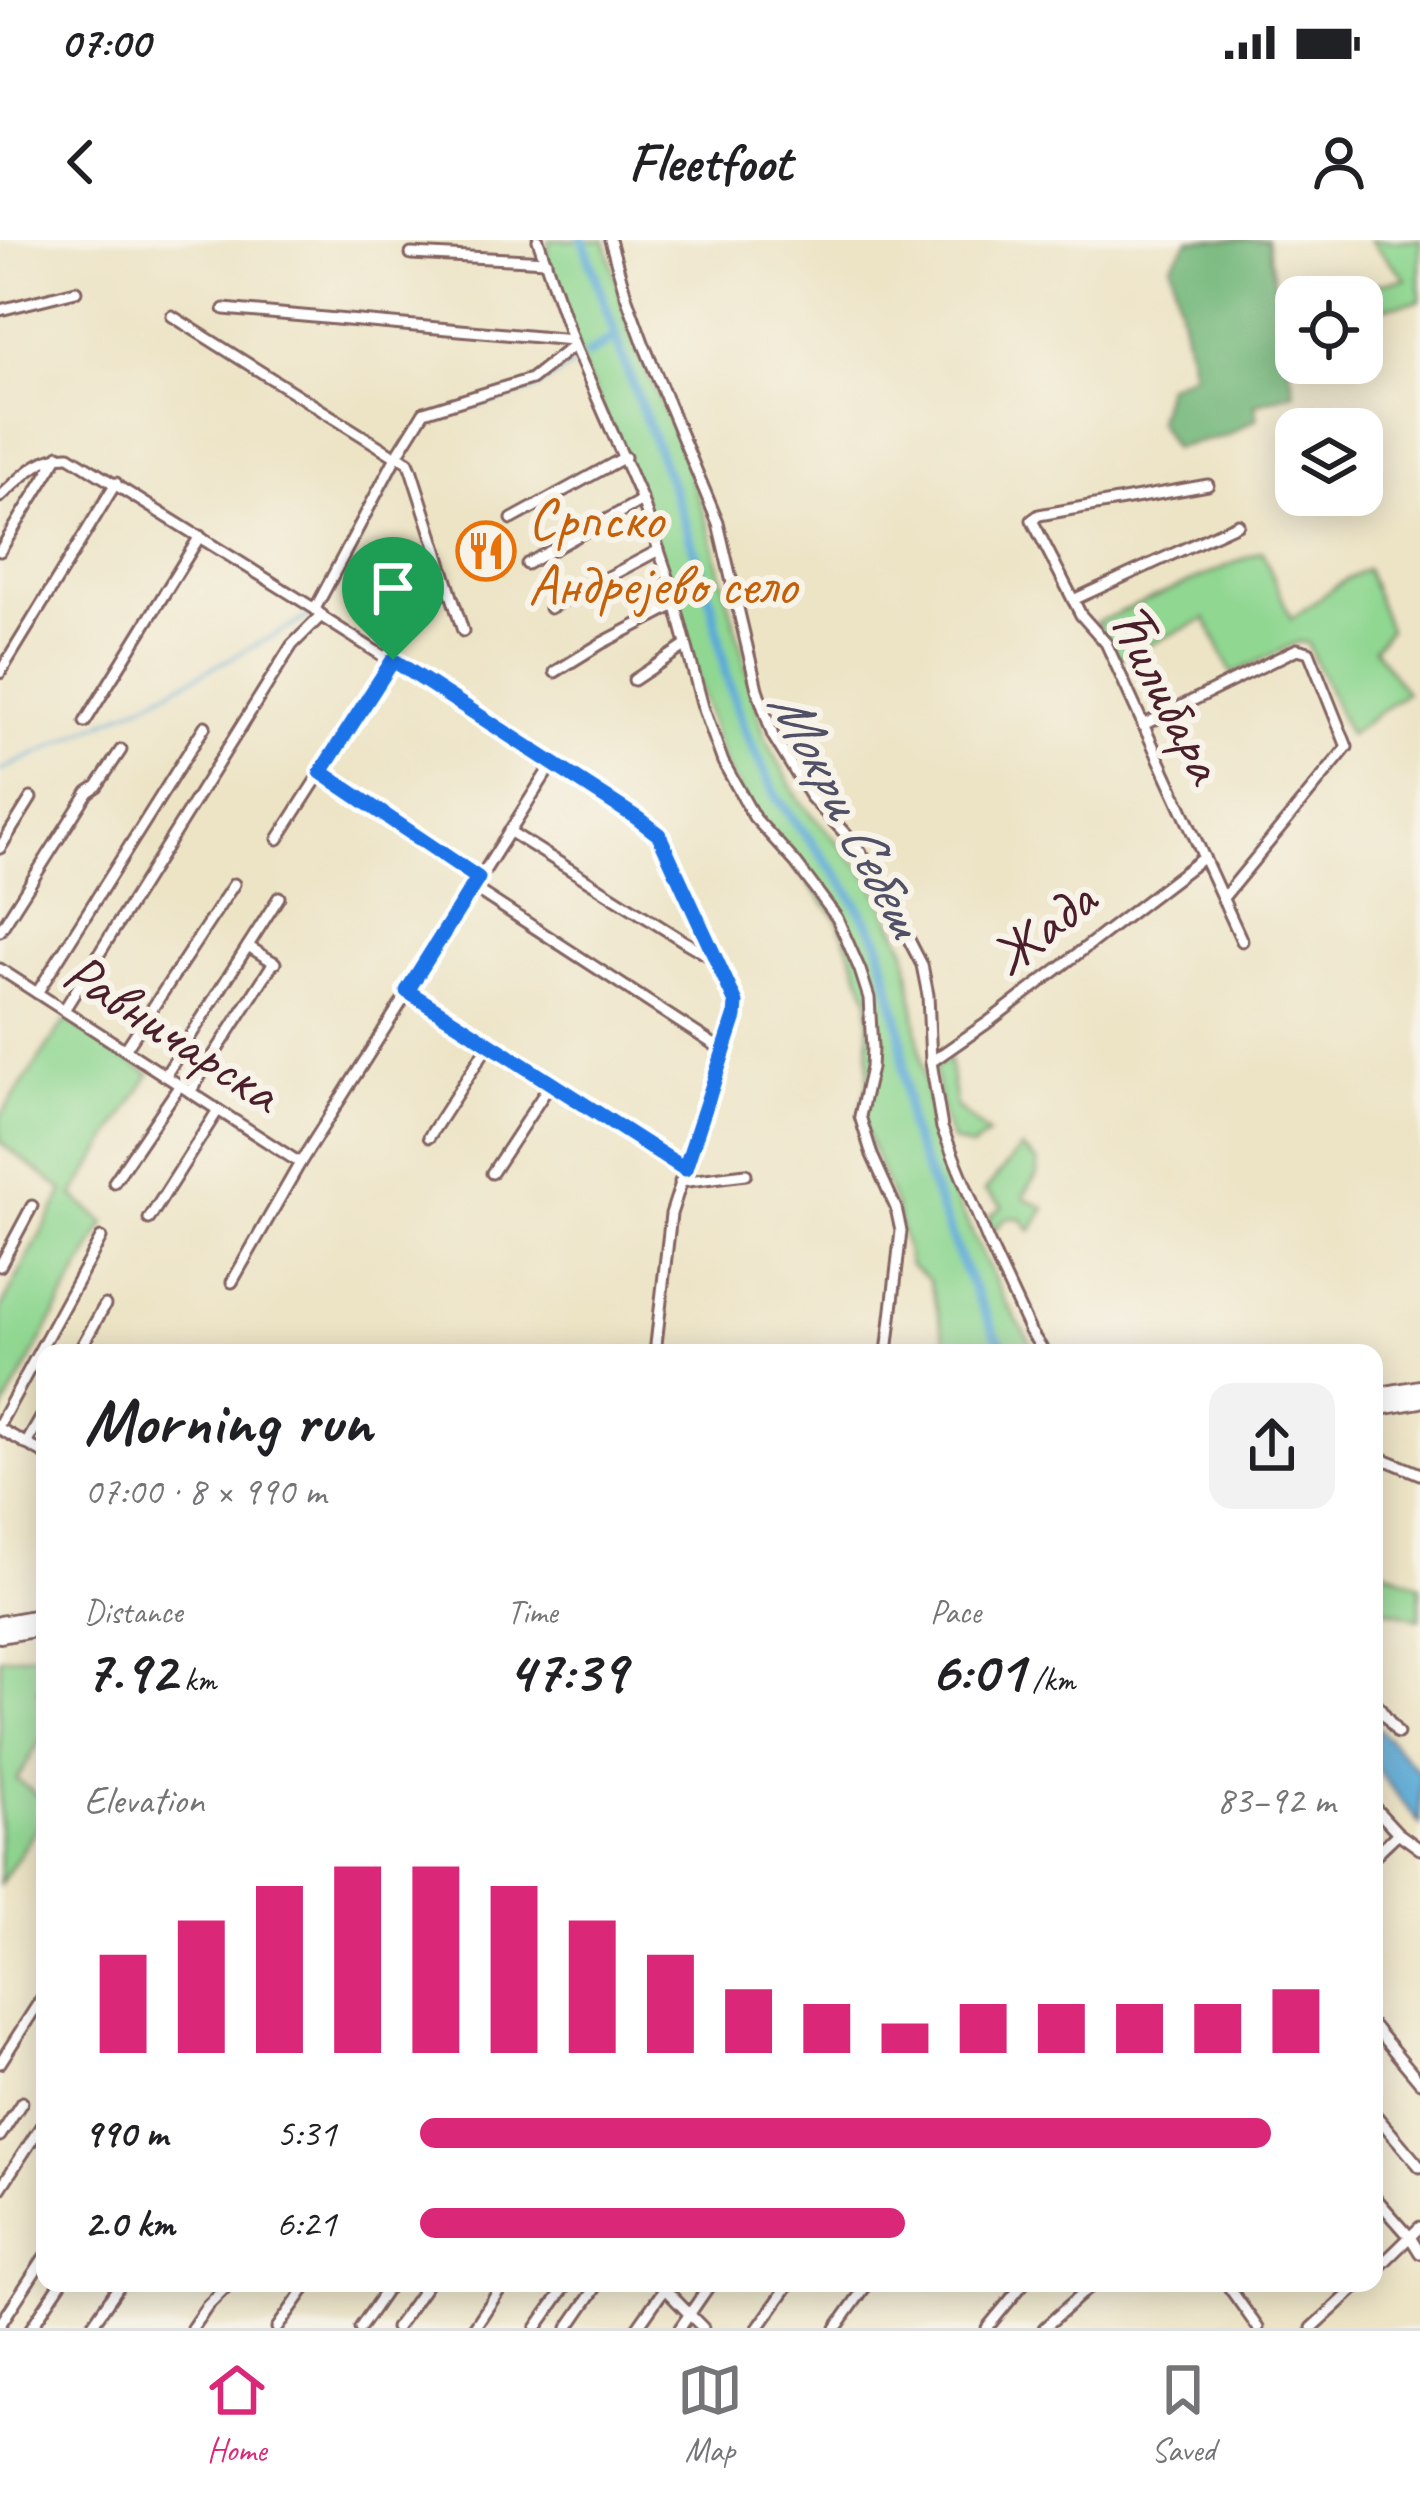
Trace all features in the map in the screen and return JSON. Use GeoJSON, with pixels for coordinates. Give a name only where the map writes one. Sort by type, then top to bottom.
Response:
{"type":"FeatureCollection","features":[{"type":"Feature","properties":{"kind":"main road"},"geometry":{"type":"LineString","coordinates":[[1383,1394],[1420,1388]]}},
{"type":"Feature","properties":{"kind":"main road"},"geometry":{"type":"LineString","coordinates":[[1383,1406],[1420,1400]]}},
{"type":"Feature","properties":{"kind":"main road"},"geometry":{"type":"LineString","coordinates":[[0,1624],[36,1618]]}},
{"type":"Feature","properties":{"kind":"main road"},"geometry":{"type":"LineString","coordinates":[[0,1635],[36,1629]]}},
{"type":"Feature","properties":{"kind":"street"},"geometry":{"type":"LineString","coordinates":[[538,240],[573,342],[642,500],[714,739],[734,785],[754,817],[836,918],[869,998],[871,1068],[860,1116],[902,1231],[888,1344]]}},
{"type":"Feature","properties":{"kind":"street"},"geometry":{"type":"LineString","coordinates":[[610,240],[644,345],[718,523],[757,689],[773,736],[810,796],[874,872],[914,946],[928,995],[931,1062],[947,1144],[1015,1299],[1040,1344]]}},
{"type":"Feature","properties":{"kind":"street"},"geometry":{"type":"LineString","coordinates":[[411,254],[546,261]]}},
{"type":"Feature","properties":{"kind":"street"},"geometry":{"type":"LineString","coordinates":[[0,310],[76,291]]}},
{"type":"Feature","properties":{"kind":"street"},"geometry":{"type":"LineString","coordinates":[[224,309],[573,342]]}},
{"type":"Feature","properties":{"kind":"street"},"geometry":{"type":"LineString","coordinates":[[172,316],[400,458],[463,631]]}},
{"type":"Feature","properties":{"kind":"street"},"geometry":{"type":"LineString","coordinates":[[64,1010],[292,645],[318,612],[424,412],[531,379],[573,342]]}},
{"type":"Feature","properties":{"kind":"street"},"geometry":{"type":"LineString","coordinates":[[0,551],[59,455]]}},
{"type":"Feature","properties":{"kind":"street"},"geometry":{"type":"LineString","coordinates":[[0,497],[34,467],[59,455],[69,456],[659,835],[736,1003],[669,1228],[656,1344]]}},
{"type":"Feature","properties":{"kind":"street"},"geometry":{"type":"LineString","coordinates":[[512,519],[625,457]]}},
{"type":"Feature","properties":{"kind":"street"},"geometry":{"type":"LineString","coordinates":[[0,483],[15,483]]}},
{"type":"Feature","properties":{"kind":"street"},"geometry":{"type":"LineString","coordinates":[[0,673],[116,483]]}},
{"type":"Feature","properties":{"kind":"street","name":"Ћилибара"},"geometry":{"type":"LineString","coordinates":[[1208,484],[1039,515],[1033,518],[1033,525],[1073,600],[1103,638],[1242,940]]}},
{"type":"Feature","properties":{"kind":"street"},"geometry":{"type":"LineString","coordinates":[[527,564],[642,500]]}},
{"type":"Feature","properties":{"kind":"street"},"geometry":{"type":"LineString","coordinates":[[1073,600],[1238,524]]}},
{"type":"Feature","properties":{"kind":"street"},"geometry":{"type":"LineString","coordinates":[[85,722],[200,536]]}},
{"type":"Feature","properties":{"kind":"street"},"geometry":{"type":"LineString","coordinates":[[550,608],[659,550]]}},
{"type":"Feature","properties":{"kind":"street"},"geometry":{"type":"LineString","coordinates":[[555,672],[675,605]]}},
{"type":"Feature","properties":{"kind":"street"},"geometry":{"type":"LineString","coordinates":[[634,680],[686,646]]}},
{"type":"Feature","properties":{"kind":"street"},"geometry":{"type":"LineString","coordinates":[[1143,724],[1297,649],[1310,652],[1347,747],[1222,898]]}},
{"type":"Feature","properties":{"kind":"street"},"geometry":{"type":"LineString","coordinates":[[278,839],[393,660]]}},
{"type":"Feature","properties":{"kind":"street"},"geometry":{"type":"LineString","coordinates":[[37,993],[205,726]]}},
{"type":"Feature","properties":{"kind":"street"},"geometry":{"type":"LineString","coordinates":[[0,931],[88,792],[121,750]]}},
{"type":"Feature","properties":{"kind":"street","name":"Равничарска"},"geometry":{"type":"LineString","coordinates":[[232,1282],[300,1163],[552,764]]}},
{"type":"Feature","properties":{"kind":"street"},"geometry":{"type":"LineString","coordinates":[[321,772],[475,883],[724,1051]]}},
{"type":"Feature","properties":{"kind":"street"},"geometry":{"type":"LineString","coordinates":[[0,848],[31,798]]}},
{"type":"Feature","properties":{"kind":"street"},"geometry":{"type":"LineString","coordinates":[[509,830],[718,958]]}},
{"type":"Feature","properties":{"kind":"street","name":"Жада"},"geometry":{"type":"LineString","coordinates":[[931,1062],[1204,857]]}},
{"type":"Feature","properties":{"kind":"street"},"geometry":{"type":"LineString","coordinates":[[125,1050],[233,884]]}},
{"type":"Feature","properties":{"kind":"street"},"geometry":{"type":"LineString","coordinates":[[165,1076],[279,897]]}},
{"type":"Feature","properties":{"kind":"street"},"geometry":{"type":"LineString","coordinates":[[114,1182],[274,962],[248,946]]}},
{"type":"Feature","properties":{"kind":"street","name":"Равничарска"},"geometry":{"type":"LineString","coordinates":[[0,969],[300,1163]]}},
{"type":"Feature","properties":{"kind":"street"},"geometry":{"type":"LineString","coordinates":[[407,991],[685,1169]]}},
{"type":"Feature","properties":{"kind":"street"},"geometry":{"type":"LineString","coordinates":[[429,1137],[489,1044]]}},
{"type":"Feature","properties":{"kind":"street"},"geometry":{"type":"LineString","coordinates":[[492,1172],[551,1083]]}},
{"type":"Feature","properties":{"kind":"street"},"geometry":{"type":"LineString","coordinates":[[149,1219],[218,1110]]}},
{"type":"Feature","properties":{"kind":"street"},"geometry":{"type":"LineString","coordinates":[[680,1182],[746,1174]]}},
{"type":"Feature","properties":{"kind":"street"},"geometry":{"type":"LineString","coordinates":[[0,1266],[32,1206]]}},
{"type":"Feature","properties":{"kind":"street"},"geometry":{"type":"LineString","coordinates":[[44,1344],[100,1238]]}},
{"type":"Feature","properties":{"kind":"street"},"geometry":{"type":"LineString","coordinates":[[83,1344],[104,1305]]}},
{"type":"Feature","properties":{"kind":"street"},"geometry":{"type":"LineString","coordinates":[[36,1358],[0,1426],[36,1449]]}},
{"type":"Feature","properties":{"kind":"street"},"geometry":{"type":"LineString","coordinates":[[26,1444],[36,1427]]}},
{"type":"Feature","properties":{"kind":"street"},"geometry":{"type":"LineString","coordinates":[[1383,1459],[1420,1474]]}},
{"type":"Feature","properties":{"kind":"street"},"geometry":{"type":"LineString","coordinates":[[1383,1713],[1398,1733]]}},
{"type":"Feature","properties":{"kind":"street"},"geometry":{"type":"LineString","coordinates":[[1383,1817],[1420,1850]]}},
{"type":"Feature","properties":{"kind":"street"},"geometry":{"type":"LineString","coordinates":[[1383,1847],[1398,1833]]}},
{"type":"Feature","properties":{"kind":"street"},"geometry":{"type":"LineString","coordinates":[[0,2063],[36,2007]]}},
{"type":"Feature","properties":{"kind":"street"},"geometry":{"type":"LineString","coordinates":[[1383,2038],[1420,2082]]}},
{"type":"Feature","properties":{"kind":"street"},"geometry":{"type":"LineString","coordinates":[[0,2136],[22,2102]]}},
{"type":"Feature","properties":{"kind":"street"},"geometry":{"type":"LineString","coordinates":[[1383,2124],[1420,2167]]}},
{"type":"Feature","properties":{"kind":"street"},"geometry":{"type":"LineString","coordinates":[[0,2189],[36,2134]]}},
{"type":"Feature","properties":{"kind":"street"},"geometry":{"type":"LineString","coordinates":[[1383,2205],[1420,2253]]}},
{"type":"Feature","properties":{"kind":"street"},"geometry":{"type":"LineString","coordinates":[[1383,2263],[1420,2227]]}},
{"type":"Feature","properties":{"kind":"street"},"geometry":{"type":"LineString","coordinates":[[0,2324],[36,2269]]}},
{"type":"Feature","properties":{"kind":"street"},"geometry":{"type":"LineString","coordinates":[[31,2328],[55,2292]]}},
{"type":"Feature","properties":{"kind":"street"},"geometry":{"type":"LineString","coordinates":[[90,2328],[115,2292]]}},
{"type":"Feature","properties":{"kind":"street"},"geometry":{"type":"LineString","coordinates":[[192,2328],[221,2292]]}},
{"type":"Feature","properties":{"kind":"street"},"geometry":{"type":"LineString","coordinates":[[277,2328],[303,2292]]}},
{"type":"Feature","properties":{"kind":"street"},"geometry":{"type":"LineString","coordinates":[[363,2325],[385,2292]]}},
{"type":"Feature","properties":{"kind":"street"},"geometry":{"type":"LineString","coordinates":[[396,2328],[422,2292]]}},
{"type":"Feature","properties":{"kind":"street"},"geometry":{"type":"LineString","coordinates":[[474,2328],[498,2292]]}},
{"type":"Feature","properties":{"kind":"street"},"geometry":{"type":"LineString","coordinates":[[536,2328],[562,2292]]}},
{"type":"Feature","properties":{"kind":"street"},"geometry":{"type":"LineString","coordinates":[[568,2328],[592,2292]]}},
{"type":"Feature","properties":{"kind":"street"},"geometry":{"type":"LineString","coordinates":[[637,2328],[658,2292]]}},
{"type":"Feature","properties":{"kind":"street"},"geometry":{"type":"LineString","coordinates":[[668,2292],[703,2328]]}},
{"type":"Feature","properties":{"kind":"street"},"geometry":{"type":"LineString","coordinates":[[680,2328],[705,2292]]}},
{"type":"Feature","properties":{"kind":"street"},"geometry":{"type":"LineString","coordinates":[[758,2328],[784,2292]]}},
{"type":"Feature","properties":{"kind":"street"},"geometry":{"type":"LineString","coordinates":[[836,2328],[862,2292]]}},
{"type":"Feature","properties":{"kind":"street"},"geometry":{"type":"LineString","coordinates":[[987,2328],[1017,2292]]}},
{"type":"Feature","properties":{"kind":"street"},"geometry":{"type":"LineString","coordinates":[[1044,2328],[1084,2292]]}},
{"type":"Feature","properties":{"kind":"street"},"geometry":{"type":"LineString","coordinates":[[1232,2292],[1258,2328]]}},
{"type":"Feature","properties":{"kind":"street"},"geometry":{"type":"LineString","coordinates":[[1312,2328],[1349,2292]]}},
{"type":"Feature","properties":{"kind":"green space"},"geometry":{"type":"Polygon","coordinates":[[[549,240],[605,240],[636,350],[676,434],[709,528],[765,737],[799,800],[871,879],[906,950],[938,1152],[1004,1299],[1032,1344],[947,1344],[929,1280],[910,1265],[896,1208],[860,1116],[868,1083],[869,998],[837,918],[754,817],[723,762],[642,500],[574,345],[546,261],[549,240]]]}},
{"type":"Feature","properties":{"kind":"green space"},"geometry":{"type":"Polygon","coordinates":[[[1189,240],[1267,240],[1275,285],[1275,384],[1293,384],[1294,392],[1255,404],[1257,418],[1226,436],[1173,448],[1157,421],[1166,386],[1193,373],[1171,264],[1189,240]]]}},
{"type":"Feature","properties":{"kind":"green space"},"geometry":{"type":"Polygon","coordinates":[[[1370,240],[1420,240],[1420,301],[1383,307],[1383,283],[1406,279],[1370,240]]]}},
{"type":"Feature","properties":{"kind":"green space"},"geometry":{"type":"Polygon","coordinates":[[[1262,551],[1291,619],[1366,569],[1389,630],[1374,648],[1406,693],[1349,735],[1307,643],[1298,642],[1232,674],[1206,619],[1117,659],[1095,623],[1262,551]]]}},
{"type":"Feature","properties":{"kind":"green space"},"geometry":{"type":"Polygon","coordinates":[[[66,1020],[150,1074],[73,1196],[105,1223],[0,1416],[0,1310],[64,1191],[0,1142],[0,1117],[66,1020]]]}},
{"type":"Feature","properties":{"kind":"green space"},"geometry":{"type":"Polygon","coordinates":[[[949,1059],[956,1107],[988,1134],[972,1148],[952,1141],[944,1121],[934,1067],[949,1059]]]}},
{"type":"Feature","properties":{"kind":"green space"},"geometry":{"type":"Polygon","coordinates":[[[1021,1148],[1038,1162],[1038,1173],[1023,1197],[1045,1208],[1031,1231],[1021,1218],[1006,1218],[994,1231],[988,1218],[1003,1206],[985,1191],[1021,1148]]]}},
{"type":"Feature","properties":{"kind":"green space"},"geometry":{"type":"Polygon","coordinates":[[[1383,1569],[1420,1585],[1420,1619],[1383,1609],[1383,1569]]]}},
{"type":"Feature","properties":{"kind":"green space"},"geometry":{"type":"Polygon","coordinates":[[[36,1654],[36,1747],[17,1780],[36,1794],[36,1830],[0,1884],[0,1658],[36,1654]]]}},
{"type":"Feature","properties":{"kind":"water"},"geometry":{"type":"Polygon","coordinates":[[[1383,1734],[1420,1773],[1420,1824],[1383,1777],[1383,1734]]]}},
{"type":"Feature","properties":{"kind":"waterway","name":"Мокри Себеш"},"geometry":{"type":"LineString","coordinates":[[583,240],[680,508],[745,731],[777,798],[845,885],[879,941],[901,1033],[909,1127],[960,1259],[1002,1344]]}},
{"type":"Feature","properties":{"kind":"waterway"},"geometry":{"type":"LineString","coordinates":[[588,354],[616,337]]}},
{"type":"Feature","properties":{"kind":"waterway"},"geometry":{"type":"LineString","coordinates":[[406,455],[433,419],[534,390],[577,362]]}},
{"type":"Feature","properties":{"kind":"waterway"},"geometry":{"type":"LineString","coordinates":[[322,607],[402,463]]}},
{"type":"Feature","properties":{"kind":"waterway"},"geometry":{"type":"LineString","coordinates":[[0,771],[149,701],[314,612]]}},
{"type":"Feature","properties":{"kind":"place","name":"Српско Андрејево село"},"geometry":{"type":"Point","coordinates":[486,551]}},
{"type":"Feature","properties":{"kind":"route"},"geometry":{"type":"LineString","coordinates":[[393,660],[659,835],[737,1009],[685,1169],[407,991],[478,878],[321,772],[393,660]]}}]}
